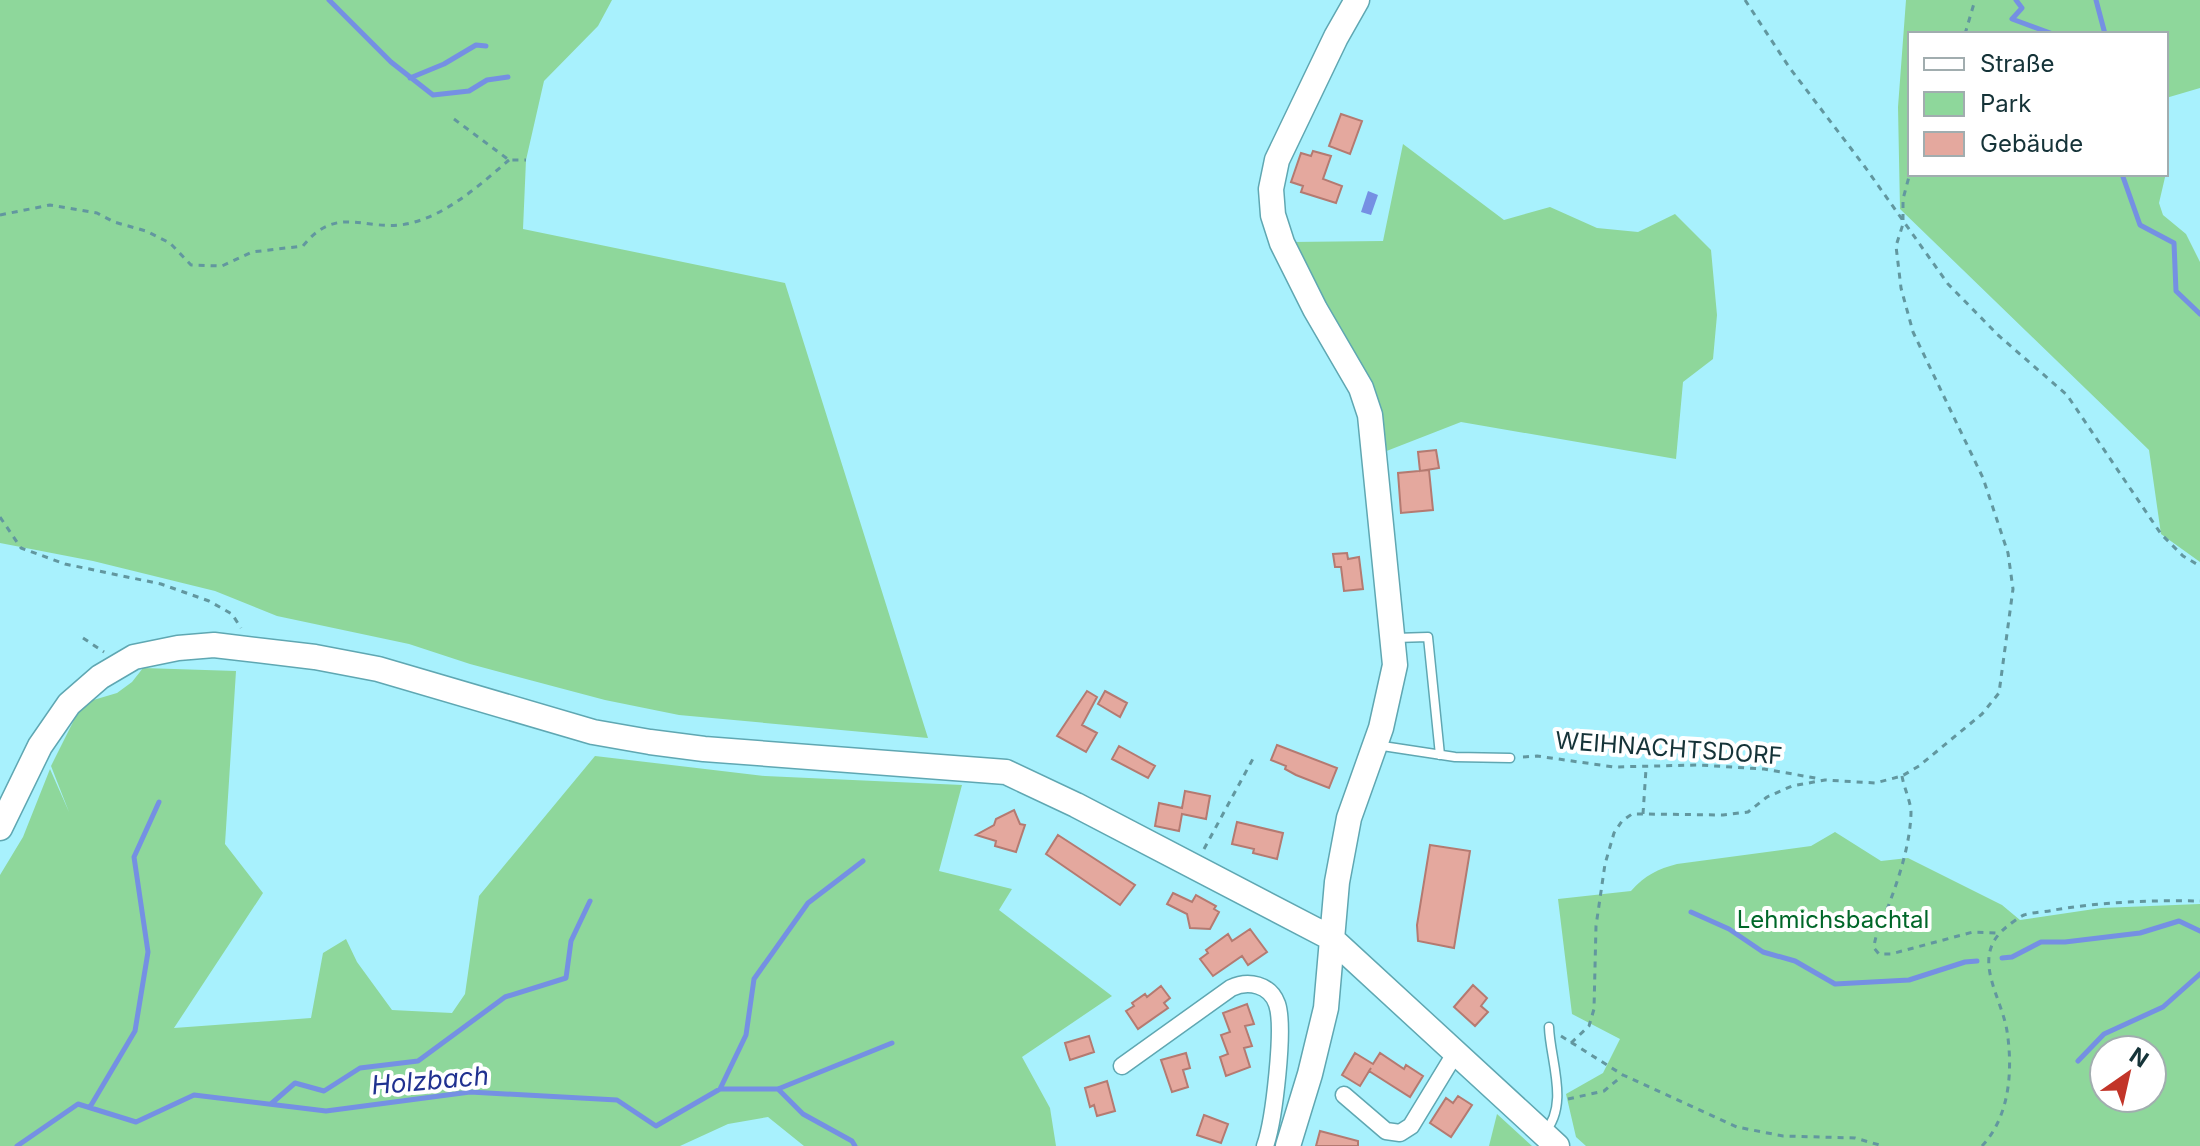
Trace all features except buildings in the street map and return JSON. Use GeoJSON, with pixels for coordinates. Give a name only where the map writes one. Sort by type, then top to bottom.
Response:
{"type":"FeatureCollection","features":[{"type":"Feature","properties":{"kind":"street"},"geometry":{"type":"LineString","coordinates":[[1288,1146],[1326,1008],[1337,882],[1349,818],[1375,745],[1395,665],[1370,415],[1361,388],[1315,309],[1282,243],[1273,215],[1271,189],[1277,160],[1357,0]]}},
{"type":"Feature","properties":{"kind":"street"},"geometry":{"type":"LineString","coordinates":[[0,828],[40,746],[69,704],[100,677],[134,657],[214,645],[315,657],[378,669],[593,732],[650,742],[704,749],[1006,772],[1331,938],[1551,1140]]}},
{"type":"Feature","properties":{"kind":"street"},"geometry":{"type":"LineString","coordinates":[[1122,1066],[1231,988],[1248,983],[1262,987],[1273,997],[1280,1015],[1274,1108],[1265,1146]]}},
{"type":"Feature","properties":{"kind":"street"},"geometry":{"type":"LineString","coordinates":[[1344,1095],[1386,1131],[1400,1133],[1411,1126],[1456,1052]]}},
{"type":"Feature","properties":{"kind":"lane"},"geometry":{"type":"LineString","coordinates":[[1394,638],[1428,637],[1440,755]]}},
{"type":"Feature","properties":{"kind":"lane"},"geometry":{"type":"LineString","coordinates":[[1375,745],[1440,755],[1510,758]]}},
{"type":"Feature","properties":{"kind":"lane"},"geometry":{"type":"LineString","coordinates":[[1549,1027],[1549,1051],[1558,1074],[1551,1140]]}},
{"type":"Feature","properties":{"kind":"path"},"geometry":{"type":"LineString","coordinates":[[1745,0],[1789,67],[1948,284],[1998,335],[2067,395],[2161,534],[2183,556],[2200,566]]}},
{"type":"Feature","properties":{"kind":"path"},"geometry":{"type":"LineString","coordinates":[[1966,32],[1975,0]]}},
{"type":"Feature","properties":{"kind":"path"},"geometry":{"type":"LineString","coordinates":[[454,119],[509,160],[526,160]]}},
{"type":"Feature","properties":{"kind":"path"},"geometry":{"type":"LineString","coordinates":[[0,215],[50,205],[97,213],[170,243],[191,265],[222,266],[252,252],[303,246],[313,234],[332,222],[408,224],[421,220],[444,209],[509,160]]}},
{"type":"Feature","properties":{"kind":"path"},"geometry":{"type":"LineString","coordinates":[[1571,1043],[1589,1026],[1594,1009],[1598,899],[1614,833],[1622,821],[1632,814],[1723,815],[1748,812],[1767,797],[1792,786],[1825,780],[1875,783],[1902,776],[1919,766],[1992,704],[2001,684],[2013,589],[2008,553],[1983,478],[1913,332],[1901,288],[1896,246],[1903,224],[1903,199],[1909,176]]}},
{"type":"Feature","properties":{"kind":"path"},"geometry":{"type":"LineString","coordinates":[[0,517],[21,548],[65,564],[161,584],[220,607],[232,614],[244,632],[244,647]]}},
{"type":"Feature","properties":{"kind":"path"},"geometry":{"type":"LineString","coordinates":[[1195,866],[1255,755]]}},
{"type":"Feature","properties":{"kind":"path","name":"WEIHNACHTSDORF"},"geometry":{"type":"LineString","coordinates":[[1510,758],[1537,756],[1614,767],[1698,765],[1764,769],[1825,780]]}},
{"type":"Feature","properties":{"kind":"path"},"geometry":{"type":"LineString","coordinates":[[1643,814],[1646,768]]}},
{"type":"Feature","properties":{"kind":"path"},"geometry":{"type":"LineString","coordinates":[[1902,776],[1911,810],[1907,839],[1894,889],[1875,933],[1874,948],[1879,954],[1891,954],[1973,932],[1998,933]]}},
{"type":"Feature","properties":{"kind":"path"},"geometry":{"type":"LineString","coordinates":[[1982,1146],[1990,1137],[2005,1103],[2011,1073],[2007,1028],[1990,981],[1989,952],[1998,933],[2023,916],[2073,907],[2200,901]]}},
{"type":"Feature","properties":{"kind":"path"},"geometry":{"type":"LineString","coordinates":[[1549,1027],[1623,1075],[1737,1127],[1783,1136],[1855,1138],[1883,1146]]}},
{"type":"Feature","properties":{"kind":"path"},"geometry":{"type":"LineString","coordinates":[[1556,1102],[1604,1091],[1623,1075]]}},
{"type":"Feature","properties":{"kind":"green space"},"geometry":{"type":"Polygon","coordinates":[[[0,0],[612,0],[598,26],[544,81],[526,160],[523,229],[785,283],[928,738],[679,715],[605,700],[470,664],[409,644],[277,616],[215,591],[93,561],[0,543],[0,0]]]}},
{"type":"Feature","properties":{"kind":"green space"},"geometry":{"type":"Polygon","coordinates":[[[1906,0],[2200,0],[2200,88],[2168,97],[2168,32],[1908,32],[1908,176],[2165,176],[2159,203],[2163,215],[2186,234],[2200,262],[2200,562],[2161,534],[2149,450],[1900,209],[1898,107],[1906,0]]]}},
{"type":"Feature","properties":{"kind":"green space"},"geometry":{"type":"Polygon","coordinates":[[[1403,144],[1504,220],[1550,207],[1597,228],[1638,232],[1675,214],[1711,250],[1717,315],[1713,359],[1683,382],[1676,459],[1461,422],[1384,452],[1291,242],[1383,241],[1403,144]]]}},
{"type":"Feature","properties":{"kind":"green space"},"geometry":{"type":"Polygon","coordinates":[[[143,668],[236,671],[225,844],[263,893],[174,1028],[311,1018],[323,953],[346,939],[357,962],[392,1010],[452,1013],[465,994],[479,896],[595,756],[765,776],[962,785],[939,871],[1012,889],[999,910],[1112,996],[1022,1057],[1050,1108],[1056,1146],[804,1146],[768,1117],[728,1124],[680,1146],[0,1146],[0,875],[23,837],[50,769],[69,812],[51,766],[78,712],[90,701],[117,693],[132,682],[143,668]]]}},
{"type":"Feature","properties":{"kind":"green space","name":"Lehmichsbachtal"},"geometry":{"type":"Polygon","coordinates":[[[1835,832],[1881,861],[1908,858],[2002,905],[2020,920],[2101,908],[2200,904],[2200,1146],[1586,1146],[1576,1137],[1566,1094],[1603,1073],[1620,1039],[1572,1014],[1558,899],[1631,891],[1652,873],[1677,864],[1811,846],[1835,832]]]}},
{"type":"Feature","properties":{"kind":"green space"},"geometry":{"type":"Polygon","coordinates":[[[1497,1114],[1532,1146],[1489,1146],[1497,1114]]]}},
{"type":"Feature","properties":{"kind":"water"},"geometry":{"type":"Polygon","coordinates":[[[1368,191],[1378,195],[1371,215],[1361,212],[1368,191]]]}},
{"type":"Feature","properties":{"kind":"waterway"},"geometry":{"type":"LineString","coordinates":[[329,0],[391,62],[433,95],[469,91],[487,80],[508,77]]}},
{"type":"Feature","properties":{"kind":"waterway"},"geometry":{"type":"LineString","coordinates":[[2016,0],[2022,8],[2012,19],[2048,32]]}},
{"type":"Feature","properties":{"kind":"waterway"},"geometry":{"type":"LineString","coordinates":[[2096,0],[2104,32]]}},
{"type":"Feature","properties":{"kind":"waterway"},"geometry":{"type":"LineString","coordinates":[[410,78],[444,64],[476,45],[486,46]]}},
{"type":"Feature","properties":{"kind":"waterway"},"geometry":{"type":"LineString","coordinates":[[2123,176],[2140,225],[2174,243],[2176,291],[2200,314]]}},
{"type":"Feature","properties":{"kind":"waterway"},"geometry":{"type":"LineString","coordinates":[[90,1107],[135,1031],[148,952],[134,857],[159,802]]}},
{"type":"Feature","properties":{"kind":"waterway"},"geometry":{"type":"LineString","coordinates":[[720,1089],[746,1035],[754,979],[808,903],[863,861]]}},
{"type":"Feature","properties":{"kind":"waterway"},"geometry":{"type":"LineString","coordinates":[[272,1103],[295,1083],[324,1091],[360,1068],[418,1061],[505,997],[566,978],[571,941],[590,901]]}},
{"type":"Feature","properties":{"kind":"waterway"},"geometry":{"type":"LineString","coordinates":[[1691,912],[1729,929],[1763,952],[1795,961],[1835,984],[1909,980],[1977,961]]}},
{"type":"Feature","properties":{"kind":"waterway"},"geometry":{"type":"LineString","coordinates":[[2002,958],[2012,957],[2041,942],[2140,933],[2179,921],[2200,931]]}},
{"type":"Feature","properties":{"kind":"waterway"},"geometry":{"type":"LineString","coordinates":[[2078,1061],[2104,1034],[2163,1007],[2200,974]]}},
{"type":"Feature","properties":{"kind":"waterway","name":"Holzbach"},"geometry":{"type":"LineString","coordinates":[[17,1146],[78,1104],[136,1122],[194,1095],[326,1111],[470,1092],[617,1100],[656,1126],[720,1089],[778,1089],[892,1043]]}},
{"type":"Feature","properties":{"kind":"waterway"},"geometry":{"type":"LineString","coordinates":[[778,1089],[803,1114],[852,1141],[855,1146]]}}]}
